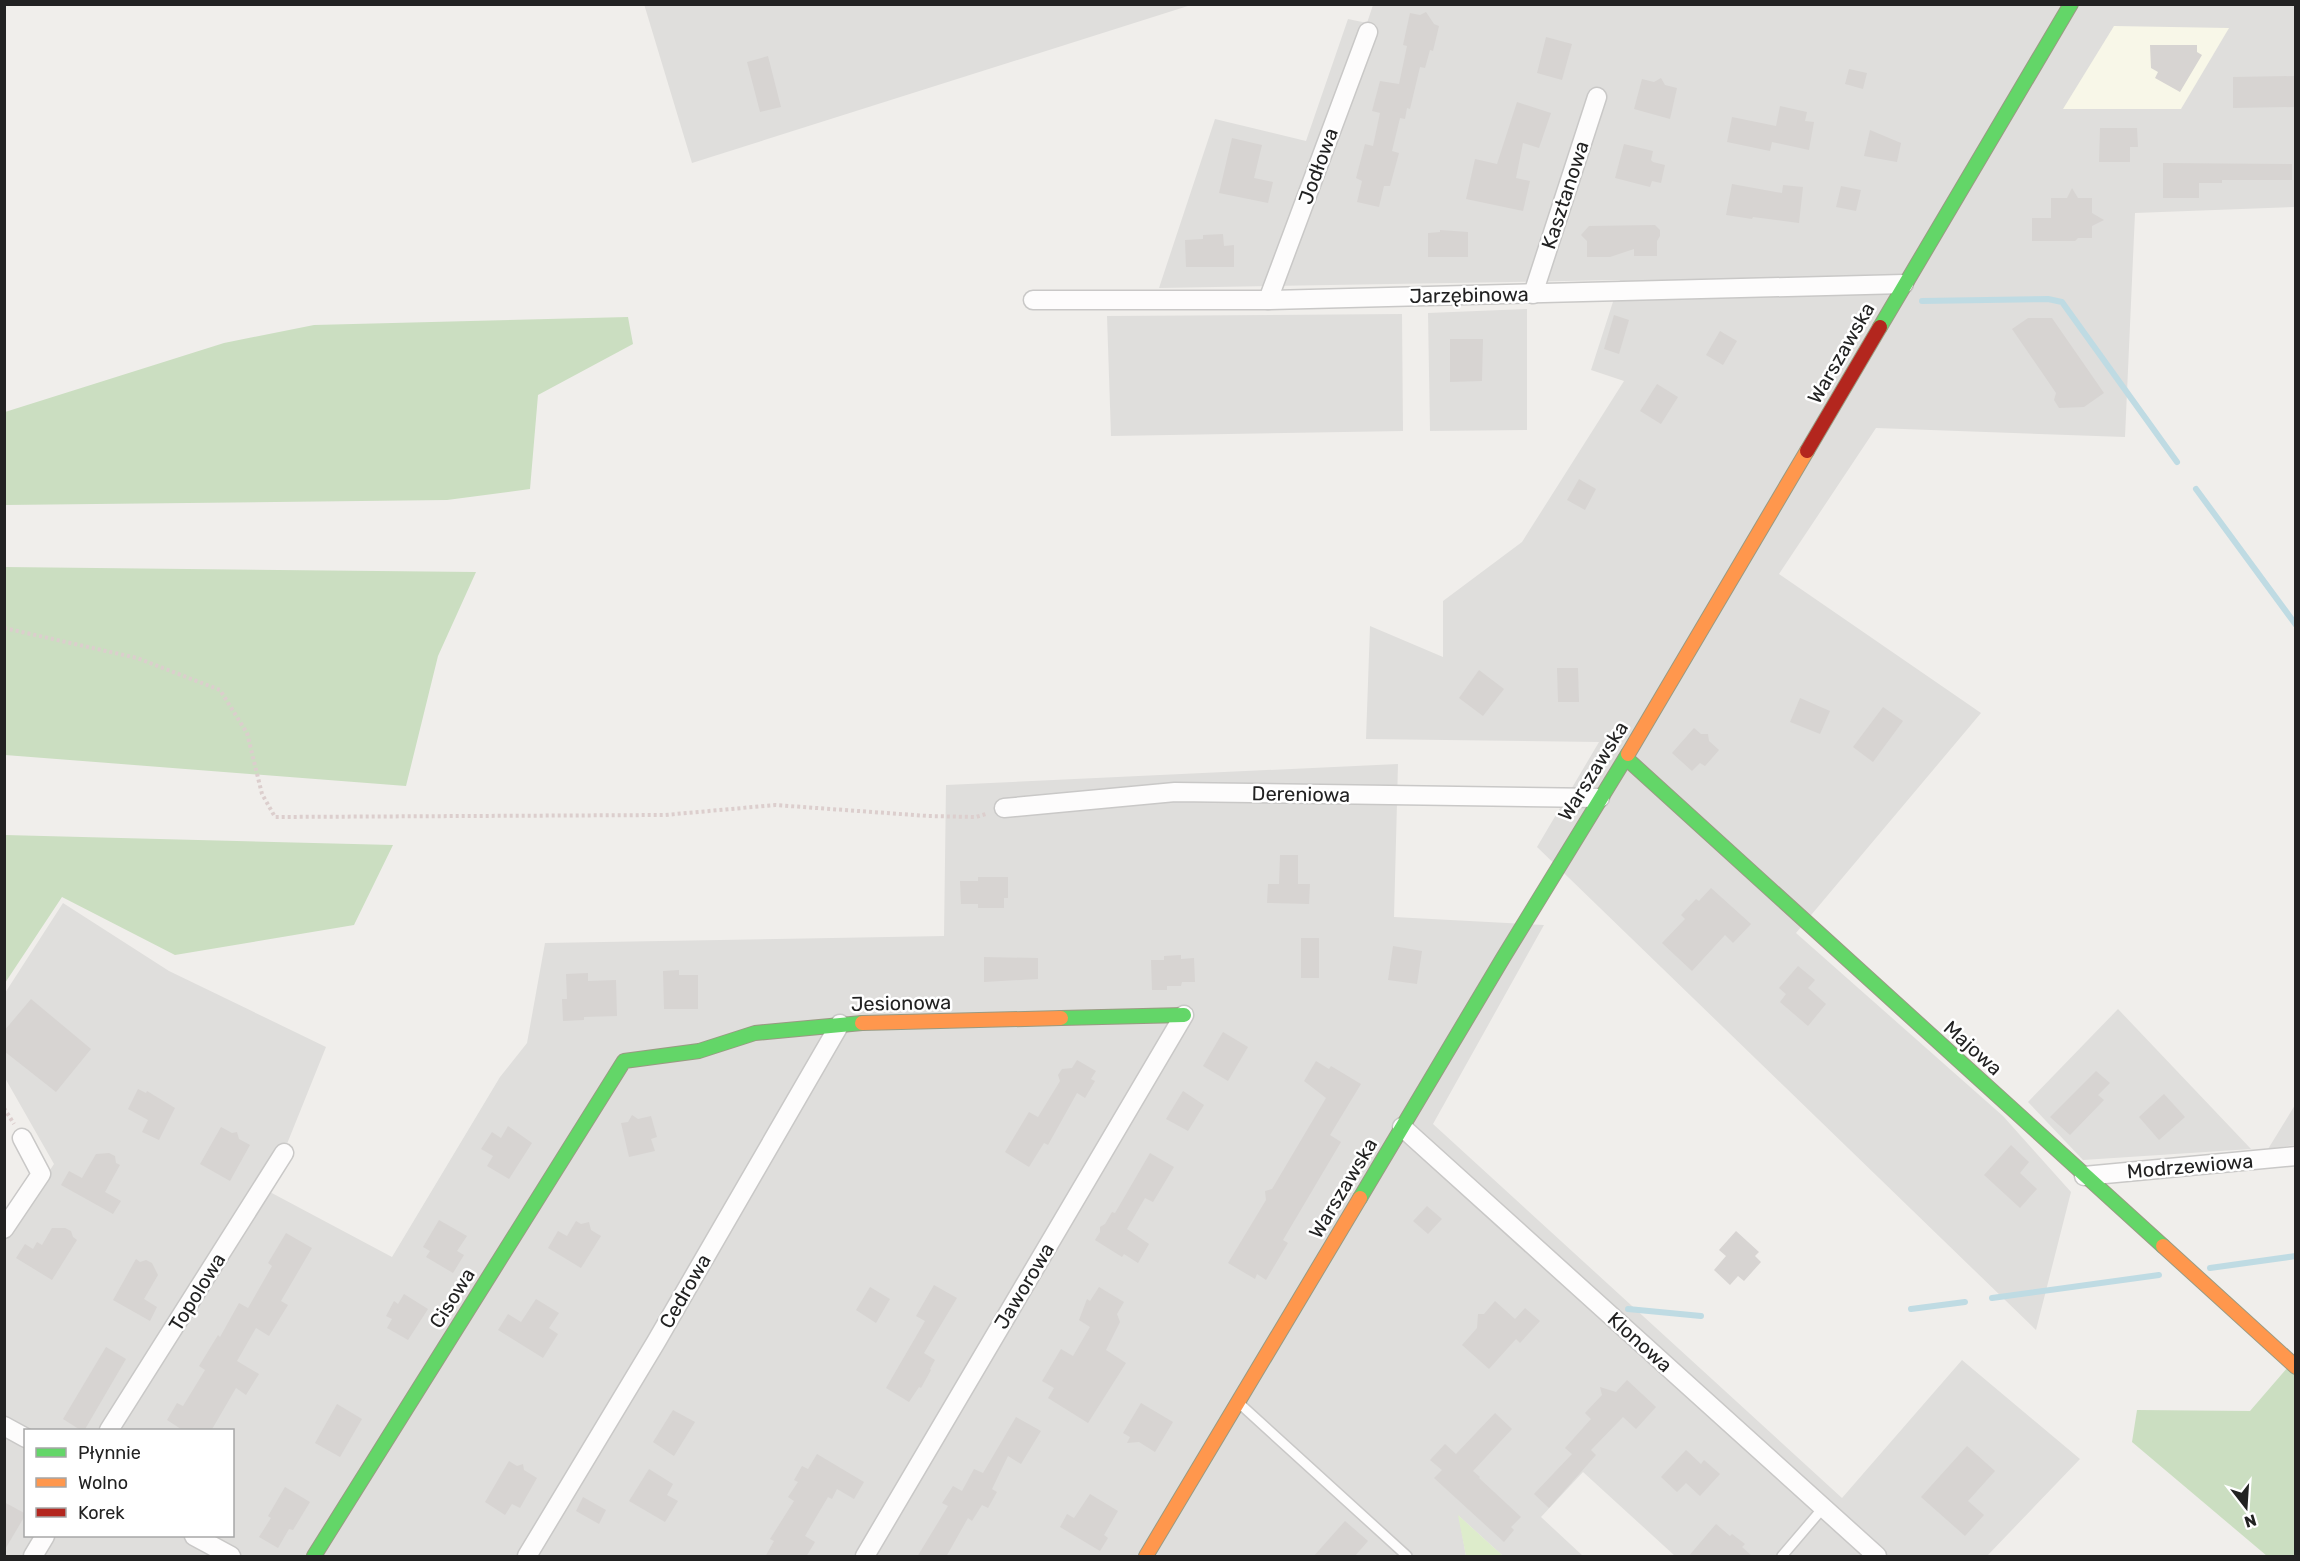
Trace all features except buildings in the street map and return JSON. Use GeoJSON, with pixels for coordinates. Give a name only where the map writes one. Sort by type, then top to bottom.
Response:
{"type":"FeatureCollection","features":[{"type":"Feature","properties":{"kind":"street","name":"Warszawska"},"geometry":{"type":"LineString","coordinates":[[1146,1557],[1402,1127],[1626,758],[2071,4]]}},
{"type":"Feature","properties":{"kind":"street","name":"Jodłowa"},"geometry":{"type":"LineString","coordinates":[[1268,300],[1368,32]]}},
{"type":"Feature","properties":{"kind":"street","name":"Kasztanowa"},"geometry":{"type":"LineString","coordinates":[[1533,294],[1597,97]]}},
{"type":"Feature","properties":{"kind":"street","name":"Jarzębinowa"},"geometry":{"type":"LineString","coordinates":[[1033,300],[1268,300],[1904,284]]}},
{"type":"Feature","properties":{"kind":"street","name":"Majowa"},"geometry":{"type":"LineString","coordinates":[[1626,758],[2295,1367]]}},
{"type":"Feature","properties":{"kind":"street","name":"Dereniowa"},"geometry":{"type":"LineString","coordinates":[[1004,808],[1175,792],[1600,798]]}},
{"type":"Feature","properties":{"kind":"street","name":"Jesionowa"},"geometry":{"type":"LineString","coordinates":[[624,1061],[699,1051],[755,1033],[840,1024],[1184,1015]]}},
{"type":"Feature","properties":{"kind":"street","name":"Jaworowa"},"geometry":{"type":"LineString","coordinates":[[865,1557],[1184,1015]]}},
{"type":"Feature","properties":{"kind":"street","name":"Cedrowa"},"geometry":{"type":"LineString","coordinates":[[527,1557],[662,1332],[840,1024]]}},
{"type":"Feature","properties":{"kind":"street","name":"Cisowa"},"geometry":{"type":"LineString","coordinates":[[314,1557],[624,1061]]}},
{"type":"Feature","properties":{"kind":"street","name":"Klonowa"},"geometry":{"type":"LineString","coordinates":[[1402,1127],[1877,1557]]}},
{"type":"Feature","properties":{"kind":"street"},"geometry":{"type":"LineString","coordinates":[[4,1229],[41,1174],[22,1138]]}},
{"type":"Feature","properties":{"kind":"street","name":"Topolowa"},"geometry":{"type":"LineString","coordinates":[[110,1429],[284,1153]]}},
{"type":"Feature","properties":{"kind":"street","name":"Modrzewiowa"},"geometry":{"type":"LineString","coordinates":[[2085,1176],[2295,1156]]}},
{"type":"Feature","properties":{"kind":"street"},"geometry":{"type":"LineString","coordinates":[[4,1425],[24,1437]]}},
{"type":"Feature","properties":{"kind":"street"},"geometry":{"type":"LineString","coordinates":[[33,1557],[44,1537]]}},
{"type":"Feature","properties":{"kind":"street"},"geometry":{"type":"LineString","coordinates":[[196,1537],[231,1557]]}},
{"type":"Feature","properties":{"kind":"lane"},"geometry":{"type":"LineString","coordinates":[[1238,1402],[1407,1557]]}},
{"type":"Feature","properties":{"kind":"lane"},"geometry":{"type":"LineString","coordinates":[[1782,1557],[1823,1508]]}},
{"type":"Feature","properties":{"kind":"path"},"geometry":{"type":"LineString","coordinates":[[4,628],[137,658],[220,690],[247,733],[262,794],[275,817],[665,815],[775,805],[976,817],[1004,808]]}},
{"type":"Feature","properties":{"kind":"shaded area"},"geometry":{"type":"Polygon","coordinates":[[[644,4],[1191,5],[692,163],[644,4]]]}},
{"type":"Feature","properties":{"kind":"shaded area"},"geometry":{"type":"Polygon","coordinates":[[[1373,5],[2295,5],[2295,207],[2135,213],[2125,437],[1876,428],[1779,574],[1981,713],[1796,933],[2003,1116],[2071,1192],[2036,1330],[1537,847],[1599,742],[1366,739],[1370,626],[1443,657],[1443,601],[1522,542],[1624,381],[1591,370],[1620,280],[1159,288],[1215,119],[1306,141],[1348,19],[1367,23],[1373,5]]]}},
{"type":"Feature","properties":{"kind":"shaded area"},"geometry":{"type":"Polygon","coordinates":[[[2114,26],[2229,28],[2181,109],[2063,109],[2114,26]]]}},
{"type":"Feature","properties":{"kind":"shaded area"},"geometry":{"type":"Polygon","coordinates":[[[1527,309],[1527,430],[1430,431],[1428,313],[1527,309]]]}},
{"type":"Feature","properties":{"kind":"shaded area"},"geometry":{"type":"Polygon","coordinates":[[[1402,314],[1403,431],[1111,436],[1107,316],[1402,314]]]}},
{"type":"Feature","properties":{"kind":"shaded area"},"geometry":{"type":"Polygon","coordinates":[[[1398,764],[1394,917],[1544,925],[1433,1124],[1842,1498],[1962,1360],[2080,1459],[1987,1556],[1675,1556],[1583,1472],[1541,1517],[1583,1556],[1503,1556],[1459,1516],[1466,1556],[5,1556],[4,1240],[54,1164],[5,1078],[5,993],[63,903],[169,971],[326,1047],[268,1191],[392,1257],[500,1077],[527,1043],[545,943],[944,936],[946,785],[1398,764]]]}},
{"type":"Feature","properties":{"kind":"shaded area"},"geometry":{"type":"Polygon","coordinates":[[[2118,1009],[2251,1149],[2083,1160],[2028,1102],[2118,1009]]]}},
{"type":"Feature","properties":{"kind":"shaded area"},"geometry":{"type":"Polygon","coordinates":[[[2295,1105],[2295,1145],[2268,1149],[2295,1105]]]}},
{"type":"Feature","properties":{"kind":"green space"},"geometry":{"type":"Polygon","coordinates":[[[628,317],[633,344],[538,395],[530,489],[447,500],[5,505],[5,412],[224,343],[314,325],[628,317]]]}},
{"type":"Feature","properties":{"kind":"green space"},"geometry":{"type":"Polygon","coordinates":[[[5,567],[476,572],[438,656],[406,786],[5,755],[5,567]]]}},
{"type":"Feature","properties":{"kind":"green space"},"geometry":{"type":"Polygon","coordinates":[[[5,835],[393,845],[354,925],[175,955],[62,897],[5,983],[5,835]]]}},
{"type":"Feature","properties":{"kind":"green space"},"geometry":{"type":"Polygon","coordinates":[[[2295,1359],[2295,1556],[2267,1556],[2132,1442],[2137,1410],[2250,1411],[2295,1359]]]}},
{"type":"Feature","properties":{"kind":"green space"},"geometry":{"type":"Polygon","coordinates":[[[1458,1515],[1503,1556],[1466,1556],[1458,1515]]]}},
{"type":"Feature","properties":{"kind":"waterway"},"geometry":{"type":"LineString","coordinates":[[1922,301],[2048,299],[2062,302],[2177,462]]}},
{"type":"Feature","properties":{"kind":"waterway"},"geometry":{"type":"LineString","coordinates":[[2196,489],[2296,625]]}},
{"type":"Feature","properties":{"kind":"waterway"},"geometry":{"type":"LineString","coordinates":[[2210,1268],[2296,1256]]}},
{"type":"Feature","properties":{"kind":"waterway"},"geometry":{"type":"LineString","coordinates":[[1992,1298],[2159,1275]]}},
{"type":"Feature","properties":{"kind":"waterway"},"geometry":{"type":"LineString","coordinates":[[1911,1309],[1965,1302]]}},
{"type":"Feature","properties":{"kind":"waterway"},"geometry":{"type":"LineString","coordinates":[[1628,1309],[1701,1316]]}},
{"type":"Feature","properties":{"kind":"traffic: fast"},"geometry":{"type":"LineString","coordinates":[[1880,327],[2071,4]]}},
{"type":"Feature","properties":{"kind":"traffic: fast"},"geometry":{"type":"LineString","coordinates":[[1360,1198],[1628,754]]}},
{"type":"Feature","properties":{"kind":"traffic: fast"},"geometry":{"type":"LineString","coordinates":[[1626,758],[2163,1246]]}},
{"type":"Feature","properties":{"kind":"traffic: fast"},"geometry":{"type":"LineString","coordinates":[[1061,1018],[1184,1015]]}},
{"type":"Feature","properties":{"kind":"traffic: fast"},"geometry":{"type":"LineString","coordinates":[[314,1556],[624,1061],[699,1051],[755,1033],[862,1023]]}},
{"type":"Feature","properties":{"kind":"traffic: slow"},"geometry":{"type":"LineString","coordinates":[[1628,754],[1807,451]]}},
{"type":"Feature","properties":{"kind":"traffic: slow"},"geometry":{"type":"LineString","coordinates":[[862,1023],[1061,1018]]}},
{"type":"Feature","properties":{"kind":"traffic: slow"},"geometry":{"type":"LineString","coordinates":[[1146,1556],[1360,1198]]}},
{"type":"Feature","properties":{"kind":"traffic: slow"},"geometry":{"type":"LineString","coordinates":[[2163,1246],[2296,1367]]}},
{"type":"Feature","properties":{"kind":"traffic: jam"},"geometry":{"type":"LineString","coordinates":[[1807,451],[1880,327]]}}]}
